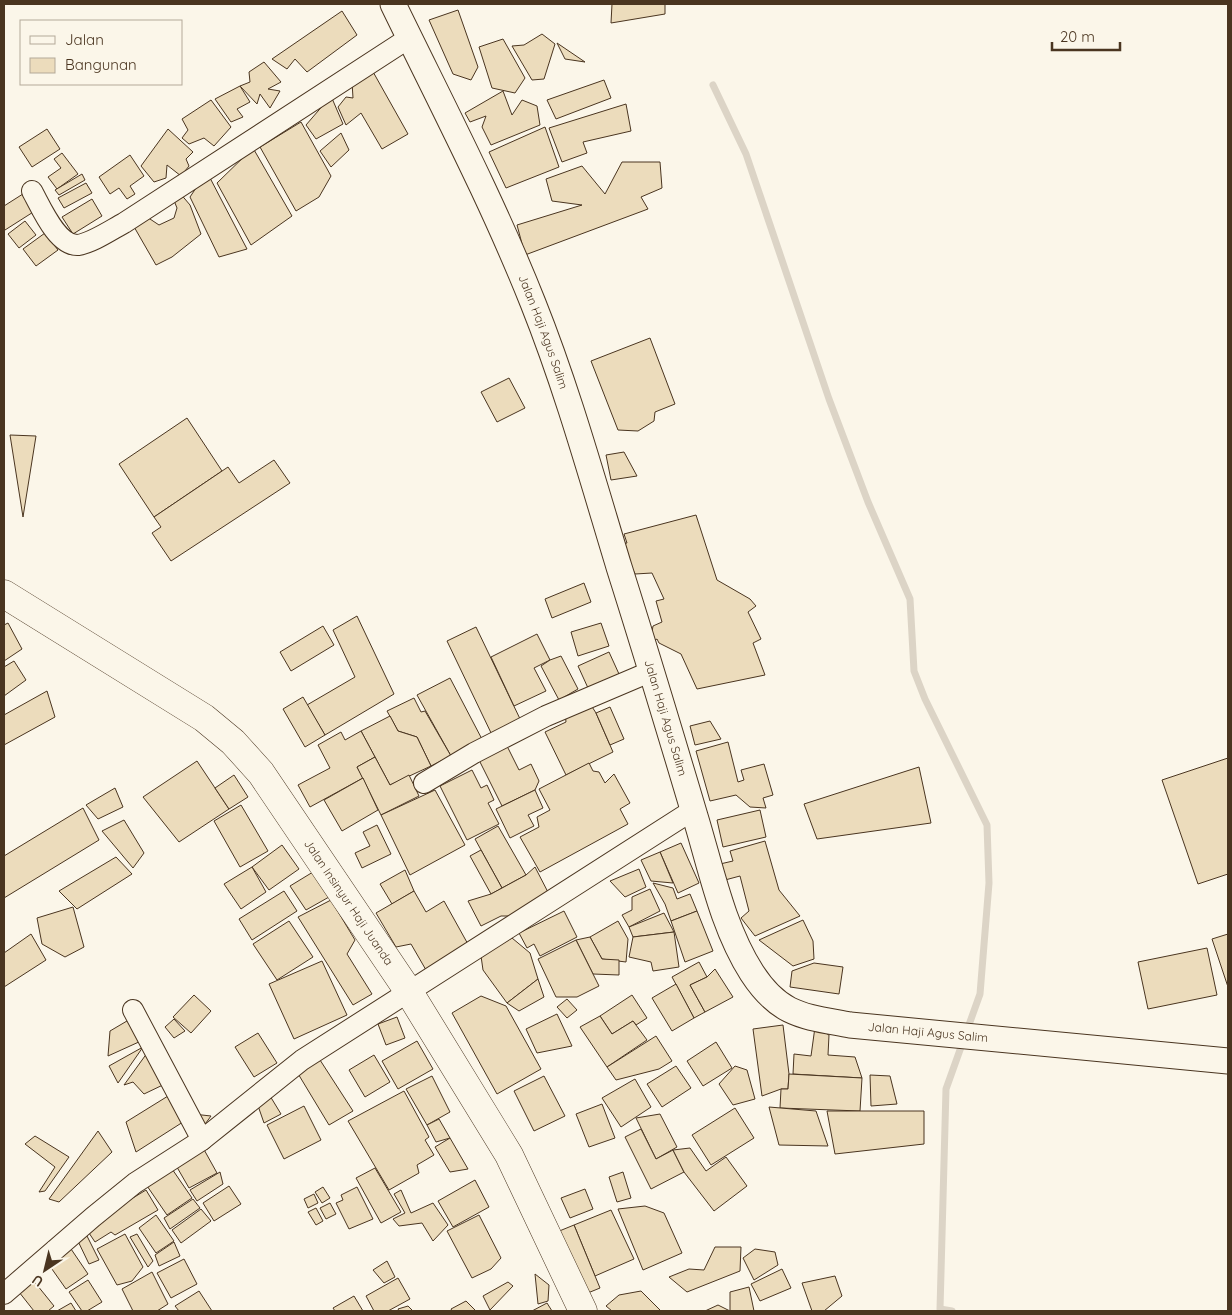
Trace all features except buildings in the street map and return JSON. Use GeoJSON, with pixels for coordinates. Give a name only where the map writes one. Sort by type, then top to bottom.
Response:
{"type":"FeatureCollection","features":[{"type":"Feature","properties":{"kind":"main road","name":"Jalan Insinyur Haji Juanda"},"geometry":{"type":"LineString","coordinates":[[4,594],[191,710],[233,742],[261,773],[409,992],[509,1155],[583,1311]]}},
{"type":"Feature","properties":{"kind":"street","name":"Jalan Haji Agus Salim"},"geometry":{"type":"LineString","coordinates":[[393,4],[480,183],[533,302],[555,360],[652,671],[727,923],[761,987],[773,1000],[792,1011],[850,1025],[1228,1061]]}},
{"type":"Feature","properties":{"kind":"street"},"geometry":{"type":"LineString","coordinates":[[32,191],[60,238],[68,244],[82,244],[124,223],[409,38]]}},
{"type":"Feature","properties":{"kind":"street"},"geometry":{"type":"LineString","coordinates":[[424,783],[474,753],[546,716],[652,671]]}},
{"type":"Feature","properties":{"kind":"street"},"geometry":{"type":"LineString","coordinates":[[4,1294],[128,1189],[202,1140],[302,1060],[693,810]]}},
{"type":"Feature","properties":{"kind":"street"},"geometry":{"type":"LineString","coordinates":[[133,1010],[202,1140]]}},
{"type":"Feature","properties":{"kind":"waterway"},"geometry":{"type":"LineString","coordinates":[[713,85],[746,154],[829,399],[868,502],[910,599],[914,671],[925,699],[987,825],[989,883],[980,994],[946,1089],[940,1309],[952,1311]]}}]}
